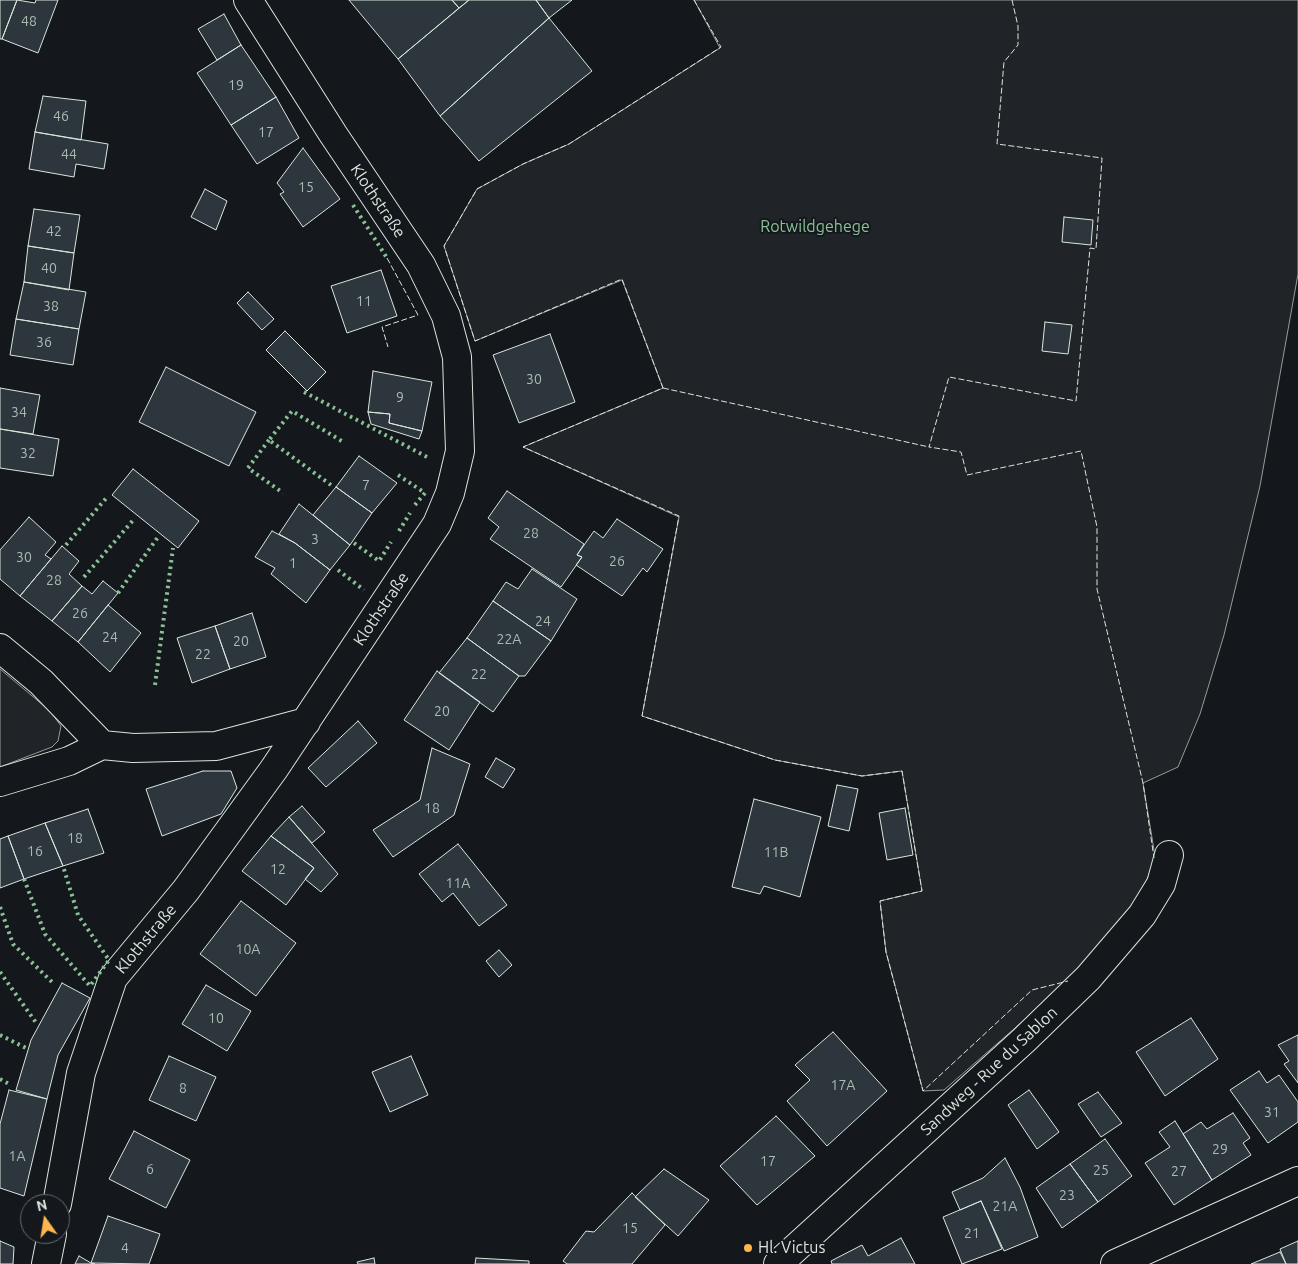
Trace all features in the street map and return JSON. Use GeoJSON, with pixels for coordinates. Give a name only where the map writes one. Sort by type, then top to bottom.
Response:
{"type":"FeatureCollection","features":[{"type":"Feature","properties":{"kind":"street","name":"Klothstraße"},"geometry":{"type":"LineString","coordinates":[[59,1194],[80,1073],[113,978],[186,890],[306,722],[438,524],[447,501],[460,451],[457,357],[446,316],[421,265],[333,134],[248,0]]}},
{"type":"Feature","properties":{"kind":"street"},"geometry":{"type":"LineString","coordinates":[[0,648],[41,682],[102,745]]}},
{"type":"Feature","properties":{"kind":"street"},"geometry":{"type":"LineString","coordinates":[[0,782],[69,761],[102,745],[132,748],[216,746],[306,722]]}},
{"type":"Feature","properties":{"kind":"street","name":"Sandweg - Rue du Sablon"},"geometry":{"type":"LineString","coordinates":[[778,1264],[1024,1040],[1088,978],[1142,915],[1161,884],[1169,855]]}},
{"type":"Feature","properties":{"kind":"street"},"geometry":{"type":"LineString","coordinates":[[1115,1264],[1298,1181]]}},
{"type":"Feature","properties":{"kind":"street"},"geometry":{"type":"LineString","coordinates":[[46,1264],[50,1244]]}},
{"type":"Feature","properties":{"kind":"green space","name":"Rotwildgehege"},"geometry":{"type":"Polygon","coordinates":[[[694,0],[1298,0],[1298,274],[1260,486],[1224,635],[1200,714],[1178,767],[1143,783],[1155,856],[1146,883],[1126,914],[1069,981],[944,1090],[923,1091],[886,952],[880,901],[922,891],[902,771],[862,776],[775,760],[642,716],[679,517],[523,447],[663,388],[622,280],[475,341],[444,246],[477,189],[523,164],[569,144],[720,48],[694,0]]]}},
{"type":"Feature","properties":{"kind":"green space"},"geometry":{"type":"Polygon","coordinates":[[[0,669],[50,711],[61,726],[58,741],[52,747],[0,767],[0,669]]]}},
{"type":"Feature","properties":{"kind":"building"},"geometry":{"type":"Polygon","coordinates":[[[0,0],[17,0],[2,39],[0,39],[0,0]]]}},
{"type":"Feature","properties":{"kind":"building"},"geometry":{"type":"Polygon","coordinates":[[[17,0],[35,3],[36,0],[58,0],[38,53],[2,39],[17,0]]]}},
{"type":"Feature","properties":{"kind":"building"},"geometry":{"type":"Polygon","coordinates":[[[349,0],[452,0],[459,8],[398,59],[349,0]]]}},
{"type":"Feature","properties":{"kind":"building"},"geometry":{"type":"Polygon","coordinates":[[[452,0],[469,0],[459,8],[452,0]]]}},
{"type":"Feature","properties":{"kind":"building"},"geometry":{"type":"Polygon","coordinates":[[[469,0],[536,0],[549,18],[440,116],[398,59],[469,0]]]}},
{"type":"Feature","properties":{"kind":"building"},"geometry":{"type":"Polygon","coordinates":[[[536,0],[572,0],[549,18],[536,0]]]}},
{"type":"Feature","properties":{"kind":"building"},"geometry":{"type":"Polygon","coordinates":[[[224,14],[241,45],[217,60],[198,29],[224,14]]]}},
{"type":"Feature","properties":{"kind":"building"},"geometry":{"type":"Polygon","coordinates":[[[549,18],[592,71],[479,161],[440,116],[549,18]]]}},
{"type":"Feature","properties":{"kind":"building"},"geometry":{"type":"Polygon","coordinates":[[[241,45],[276,97],[231,125],[197,73],[241,45]]]}},
{"type":"Feature","properties":{"kind":"building"},"geometry":{"type":"Polygon","coordinates":[[[43,96],[86,101],[81,140],[35,132],[43,96]]]}},
{"type":"Feature","properties":{"kind":"building"},"geometry":{"type":"Polygon","coordinates":[[[276,97],[299,138],[257,164],[231,125],[276,97]]]}},
{"type":"Feature","properties":{"kind":"building"},"geometry":{"type":"Polygon","coordinates":[[[35,132],[108,144],[104,169],[76,164],[74,177],[29,169],[35,132]]]}},
{"type":"Feature","properties":{"kind":"building"},"geometry":{"type":"Polygon","coordinates":[[[303,148],[340,199],[303,227],[280,194],[284,192],[277,183],[303,148]]]}},
{"type":"Feature","properties":{"kind":"building"},"geometry":{"type":"Polygon","coordinates":[[[205,189],[227,201],[216,230],[191,217],[205,189]]]}},
{"type":"Feature","properties":{"kind":"building"},"geometry":{"type":"Polygon","coordinates":[[[34,209],[80,215],[74,253],[28,246],[34,209]]]}},
{"type":"Feature","properties":{"kind":"building"},"geometry":{"type":"Polygon","coordinates":[[[1064,217],[1093,220],[1091,245],[1062,242],[1064,217]]]}},
{"type":"Feature","properties":{"kind":"building"},"geometry":{"type":"Polygon","coordinates":[[[28,246],[74,253],[69,290],[24,282],[28,246]]]}},
{"type":"Feature","properties":{"kind":"building"},"geometry":{"type":"Polygon","coordinates":[[[381,270],[397,316],[347,333],[331,286],[381,270]]]}},
{"type":"Feature","properties":{"kind":"building"},"geometry":{"type":"Polygon","coordinates":[[[24,282],[86,292],[79,329],[16,319],[24,282]]]}},
{"type":"Feature","properties":{"kind":"building"},"geometry":{"type":"Polygon","coordinates":[[[248,292],[274,319],[262,330],[237,303],[248,292]]]}},
{"type":"Feature","properties":{"kind":"building"},"geometry":{"type":"Polygon","coordinates":[[[16,319],[79,329],[73,365],[10,355],[16,319]]]}},
{"type":"Feature","properties":{"kind":"building"},"geometry":{"type":"Polygon","coordinates":[[[1045,322],[1072,325],[1068,354],[1042,351],[1045,322]]]}},
{"type":"Feature","properties":{"kind":"building"},"geometry":{"type":"Polygon","coordinates":[[[285,331],[326,372],[307,391],[266,350],[285,331]]]}},
{"type":"Feature","properties":{"kind":"building"},"geometry":{"type":"Polygon","coordinates":[[[550,334],[575,402],[519,423],[493,355],[550,334]]]}},
{"type":"Feature","properties":{"kind":"building"},"geometry":{"type":"Polygon","coordinates":[[[166,367],[256,412],[229,466],[139,422],[166,367]]]}},
{"type":"Feature","properties":{"kind":"building"},"geometry":{"type":"Polygon","coordinates":[[[373,371],[432,382],[422,431],[389,423],[390,414],[368,412],[373,371]]]}},
{"type":"Feature","properties":{"kind":"building"},"geometry":{"type":"Polygon","coordinates":[[[0,388],[40,395],[33,434],[0,429],[0,388]]]}},
{"type":"Feature","properties":{"kind":"building"},"geometry":{"type":"Polygon","coordinates":[[[368,412],[390,414],[389,423],[422,431],[419,439],[371,424],[368,412]]]}},
{"type":"Feature","properties":{"kind":"building"},"geometry":{"type":"Polygon","coordinates":[[[0,429],[59,439],[53,476],[0,468],[0,429]]]}},
{"type":"Feature","properties":{"kind":"building"},"geometry":{"type":"Polygon","coordinates":[[[359,456],[397,483],[372,513],[336,487],[359,456]]]}},
{"type":"Feature","properties":{"kind":"building"},"geometry":{"type":"Polygon","coordinates":[[[133,469],[199,521],[178,548],[112,495],[133,469]]]}},
{"type":"Feature","properties":{"kind":"building"},"geometry":{"type":"Polygon","coordinates":[[[336,487],[372,513],[350,545],[313,515],[336,487]]]}},
{"type":"Feature","properties":{"kind":"building"},"geometry":{"type":"Polygon","coordinates":[[[507,491],[584,544],[577,555],[582,557],[561,587],[490,539],[499,527],[488,518],[507,491]]]}},
{"type":"Feature","properties":{"kind":"building"},"geometry":{"type":"Polygon","coordinates":[[[299,504],[350,545],[330,570],[295,543],[279,534],[299,504]]]}},
{"type":"Feature","properties":{"kind":"building"},"geometry":{"type":"Polygon","coordinates":[[[29,517],[56,542],[45,555],[51,559],[20,596],[0,579],[0,550],[29,517]]]}},
{"type":"Feature","properties":{"kind":"building"},"geometry":{"type":"Polygon","coordinates":[[[617,519],[663,549],[647,572],[643,568],[622,596],[576,565],[582,557],[577,555],[594,531],[603,538],[617,519]]]}},
{"type":"Feature","properties":{"kind":"building"},"geometry":{"type":"Polygon","coordinates":[[[272,531],[295,543],[330,570],[306,603],[271,574],[275,568],[255,557],[272,531]]]}},
{"type":"Feature","properties":{"kind":"building"},"geometry":{"type":"Polygon","coordinates":[[[62,546],[79,561],[69,574],[82,586],[52,621],[20,596],[62,546]]]}},
{"type":"Feature","properties":{"kind":"building"},"geometry":{"type":"Polygon","coordinates":[[[532,569],[577,599],[551,641],[493,601],[506,582],[518,589],[532,569]]]}},
{"type":"Feature","properties":{"kind":"building"},"geometry":{"type":"Polygon","coordinates":[[[103,581],[118,593],[78,642],[52,621],[82,586],[92,594],[103,581]]]}},
{"type":"Feature","properties":{"kind":"building"},"geometry":{"type":"Polygon","coordinates":[[[493,601],[551,641],[525,676],[519,676],[467,638],[493,601]]]}},
{"type":"Feature","properties":{"kind":"building"},"geometry":{"type":"Polygon","coordinates":[[[108,605],[141,633],[110,672],[78,642],[108,605]]]}},
{"type":"Feature","properties":{"kind":"building"},"geometry":{"type":"Polygon","coordinates":[[[252,613],[266,657],[230,669],[215,626],[252,613]]]}},
{"type":"Feature","properties":{"kind":"building"},"geometry":{"type":"Polygon","coordinates":[[[215,626],[230,669],[192,683],[177,638],[215,626]]]}},
{"type":"Feature","properties":{"kind":"building"},"geometry":{"type":"Polygon","coordinates":[[[467,638],[519,676],[493,712],[439,673],[467,638]]]}},
{"type":"Feature","properties":{"kind":"building"},"geometry":{"type":"Polygon","coordinates":[[[437,671],[480,702],[449,750],[404,720],[437,671]]]}},
{"type":"Feature","properties":{"kind":"building"},"geometry":{"type":"Polygon","coordinates":[[[358,721],[377,743],[326,787],[308,768],[358,721]]]}},
{"type":"Feature","properties":{"kind":"building"},"geometry":{"type":"Polygon","coordinates":[[[432,748],[470,764],[454,815],[393,857],[373,830],[420,800],[432,748]]]}},
{"type":"Feature","properties":{"kind":"building"},"geometry":{"type":"Polygon","coordinates":[[[496,758],[515,769],[503,788],[485,777],[496,758]]]}},
{"type":"Feature","properties":{"kind":"building"},"geometry":{"type":"Polygon","coordinates":[[[203,771],[231,771],[237,788],[221,814],[162,836],[146,789],[203,771]]]}},
{"type":"Feature","properties":{"kind":"building"},"geometry":{"type":"Polygon","coordinates":[[[837,785],[858,789],[849,831],[828,826],[837,785]]]}},
{"type":"Feature","properties":{"kind":"building"},"geometry":{"type":"Polygon","coordinates":[[[754,799],[821,817],[800,897],[764,886],[760,894],[732,887],[754,799]]]}},
{"type":"Feature","properties":{"kind":"building"},"geometry":{"type":"Polygon","coordinates":[[[302,806],[325,832],[312,843],[289,817],[302,806]]]}},
{"type":"Feature","properties":{"kind":"building"},"geometry":{"type":"Polygon","coordinates":[[[905,808],[913,855],[887,860],[879,813],[905,808]]]}},
{"type":"Feature","properties":{"kind":"building"},"geometry":{"type":"Polygon","coordinates":[[[88,809],[104,853],[63,866],[45,823],[88,809]]]}},
{"type":"Feature","properties":{"kind":"building"},"geometry":{"type":"Polygon","coordinates":[[[289,817],[338,874],[321,892],[305,879],[314,868],[271,836],[289,817]]]}},
{"type":"Feature","properties":{"kind":"building"},"geometry":{"type":"Polygon","coordinates":[[[45,823],[63,866],[24,879],[8,836],[45,823]]]}},
{"type":"Feature","properties":{"kind":"building"},"geometry":{"type":"Polygon","coordinates":[[[8,836],[24,879],[0,888],[0,839],[8,836]]]}},
{"type":"Feature","properties":{"kind":"building"},"geometry":{"type":"Polygon","coordinates":[[[271,836],[314,868],[286,905],[242,871],[271,836]]]}},
{"type":"Feature","properties":{"kind":"building"},"geometry":{"type":"Polygon","coordinates":[[[458,844],[507,905],[479,926],[453,893],[442,902],[419,874],[458,844]]]}},
{"type":"Feature","properties":{"kind":"building"},"geometry":{"type":"Polygon","coordinates":[[[241,901],[296,943],[256,996],[200,954],[241,901]]]}},
{"type":"Feature","properties":{"kind":"building"},"geometry":{"type":"Polygon","coordinates":[[[499,950],[512,965],[499,977],[486,961],[499,950]]]}},
{"type":"Feature","properties":{"kind":"building"},"geometry":{"type":"Polygon","coordinates":[[[62,983],[90,998],[58,1055],[47,1099],[16,1090],[31,1040],[62,983]]]}},
{"type":"Feature","properties":{"kind":"building"},"geometry":{"type":"Polygon","coordinates":[[[206,985],[251,1011],[227,1051],[182,1024],[206,985]]]}},
{"type":"Feature","properties":{"kind":"building"},"geometry":{"type":"Polygon","coordinates":[[[1191,1018],[1218,1059],[1165,1096],[1136,1052],[1191,1018]]]}},
{"type":"Feature","properties":{"kind":"building"},"geometry":{"type":"Polygon","coordinates":[[[833,1032],[887,1091],[827,1146],[787,1101],[810,1080],[795,1065],[833,1032]]]}},
{"type":"Feature","properties":{"kind":"building"},"geometry":{"type":"Polygon","coordinates":[[[1298,1035],[1298,1083],[1284,1064],[1289,1061],[1278,1045],[1298,1035]]]}},
{"type":"Feature","properties":{"kind":"building"},"geometry":{"type":"Polygon","coordinates":[[[169,1056],[216,1077],[196,1121],[149,1100],[169,1056]]]}},
{"type":"Feature","properties":{"kind":"building"},"geometry":{"type":"Polygon","coordinates":[[[411,1056],[428,1095],[390,1112],[372,1072],[411,1056]]]}},
{"type":"Feature","properties":{"kind":"building"},"geometry":{"type":"Polygon","coordinates":[[[1259,1071],[1267,1083],[1279,1075],[1298,1102],[1298,1122],[1268,1143],[1230,1090],[1259,1071]]]}},
{"type":"Feature","properties":{"kind":"building"},"geometry":{"type":"Polygon","coordinates":[[[9,1090],[47,1099],[24,1194],[20,1195],[0,1188],[0,1124],[9,1090]]]}},
{"type":"Feature","properties":{"kind":"building"},"geometry":{"type":"Polygon","coordinates":[[[1029,1090],[1059,1132],[1037,1149],[1008,1105],[1029,1090]]]}},
{"type":"Feature","properties":{"kind":"building"},"geometry":{"type":"Polygon","coordinates":[[[1098,1092],[1122,1123],[1101,1137],[1078,1104],[1098,1092]]]}},
{"type":"Feature","properties":{"kind":"building"},"geometry":{"type":"Polygon","coordinates":[[[1233,1113],[1250,1138],[1243,1143],[1251,1155],[1212,1180],[1183,1134],[1201,1122],[1207,1129],[1233,1113]]]}},
{"type":"Feature","properties":{"kind":"building"},"geometry":{"type":"Polygon","coordinates":[[[776,1116],[815,1156],[757,1205],[720,1166],[776,1116]]]}},
{"type":"Feature","properties":{"kind":"building"},"geometry":{"type":"Polygon","coordinates":[[[1175,1121],[1212,1180],[1174,1205],[1145,1163],[1170,1147],[1159,1132],[1175,1121]]]}},
{"type":"Feature","properties":{"kind":"building"},"geometry":{"type":"Polygon","coordinates":[[[134,1131],[190,1160],[166,1208],[109,1179],[134,1131]]]}},
{"type":"Feature","properties":{"kind":"building"},"geometry":{"type":"Polygon","coordinates":[[[1105,1139],[1132,1176],[1098,1202],[1070,1164],[1105,1139]]]}},
{"type":"Feature","properties":{"kind":"building"},"geometry":{"type":"Polygon","coordinates":[[[1005,1158],[1020,1187],[1038,1237],[1004,1251],[981,1201],[960,1210],[952,1192],[983,1178],[1005,1158]]]}},
{"type":"Feature","properties":{"kind":"building"},"geometry":{"type":"Polygon","coordinates":[[[1070,1164],[1098,1202],[1062,1228],[1036,1188],[1070,1164]]]}},
{"type":"Feature","properties":{"kind":"building"},"geometry":{"type":"Polygon","coordinates":[[[664,1169],[709,1200],[678,1236],[635,1197],[664,1169]]]}},
{"type":"Feature","properties":{"kind":"building"},"geometry":{"type":"Polygon","coordinates":[[[632,1193],[665,1225],[632,1264],[567,1264],[563,1261],[586,1231],[594,1232],[632,1193]]]}},
{"type":"Feature","properties":{"kind":"building"},"geometry":{"type":"Polygon","coordinates":[[[981,1201],[1002,1249],[962,1264],[943,1217],[981,1201]]]}},
{"type":"Feature","properties":{"kind":"building"},"geometry":{"type":"Polygon","coordinates":[[[108,1216],[160,1234],[149,1264],[91,1263],[108,1216]]]}},
{"type":"Feature","properties":{"kind":"building"},"geometry":{"type":"Polygon","coordinates":[[[901,1238],[915,1264],[832,1264],[831,1261],[862,1245],[868,1256],[901,1238]]]}},
{"type":"Feature","properties":{"kind":"building"},"geometry":{"type":"Polygon","coordinates":[[[0,1241],[14,1247],[13,1264],[0,1264],[0,1241]]]}},
{"type":"Feature","properties":{"kind":"building"},"geometry":{"type":"Polygon","coordinates":[[[1298,1241],[1298,1264],[1286,1264],[1280,1249],[1298,1241]]]}},
{"type":"Feature","properties":{"kind":"building"},"geometry":{"type":"Polygon","coordinates":[[[1280,1252],[1286,1264],[1251,1264],[1280,1252]]]}},
{"type":"Feature","properties":{"kind":"building"},"geometry":{"type":"Polygon","coordinates":[[[79,1256],[91,1263],[95,1264],[75,1264],[79,1256]]]}},
{"type":"Feature","properties":{"kind":"building"},"geometry":{"type":"Polygon","coordinates":[[[374,1258],[375,1264],[358,1264],[357,1262],[374,1258]]]}},
{"type":"Feature","properties":{"kind":"building"},"geometry":{"type":"Polygon","coordinates":[[[476,1258],[529,1261],[529,1264],[475,1264],[476,1258]]]}},
{"type":"Feature","properties":{"kind":"hedge"},"geometry":{"type":"LineString","coordinates":[[353,205],[387,258]]}},
{"type":"Feature","properties":{"kind":"hedge"},"geometry":{"type":"LineString","coordinates":[[304,392],[429,458]]}},
{"type":"Feature","properties":{"kind":"hedge"},"geometry":{"type":"LineString","coordinates":[[331,485],[269,440],[292,411],[345,443]]}},
{"type":"Feature","properties":{"kind":"hedge"},"geometry":{"type":"LineString","coordinates":[[269,440],[248,468],[283,493]]}},
{"type":"Feature","properties":{"kind":"hedge"},"geometry":{"type":"LineString","coordinates":[[398,475],[425,493],[414,506]]}},
{"type":"Feature","properties":{"kind":"hedge"},"geometry":{"type":"LineString","coordinates":[[66,545],[108,496]]}},
{"type":"Feature","properties":{"kind":"hedge"},"geometry":{"type":"LineString","coordinates":[[399,531],[410,513]]}},
{"type":"Feature","properties":{"kind":"hedge"},"geometry":{"type":"LineString","coordinates":[[84,577],[135,518]]}},
{"type":"Feature","properties":{"kind":"hedge"},"geometry":{"type":"LineString","coordinates":[[118,593],[158,537]]}},
{"type":"Feature","properties":{"kind":"hedge"},"geometry":{"type":"LineString","coordinates":[[354,543],[379,561],[391,542]]}},
{"type":"Feature","properties":{"kind":"hedge"},"geometry":{"type":"LineString","coordinates":[[155,685],[173,548]]}},
{"type":"Feature","properties":{"kind":"hedge"},"geometry":{"type":"LineString","coordinates":[[338,570],[364,590]]}},
{"type":"Feature","properties":{"kind":"hedge"},"geometry":{"type":"LineString","coordinates":[[24,879],[45,934],[90,986],[109,960],[78,915],[63,866]]}},
{"type":"Feature","properties":{"kind":"hedge"},"geometry":{"type":"LineString","coordinates":[[0,907],[13,944],[53,983]]}},
{"type":"Feature","properties":{"kind":"hedge"},"geometry":{"type":"LineString","coordinates":[[0,972],[37,1024]]}},
{"type":"Feature","properties":{"kind":"hedge"},"geometry":{"type":"LineString","coordinates":[[0,1035],[26,1048]]}},
{"type":"Feature","properties":{"kind":"hedge"},"geometry":{"type":"LineString","coordinates":[[0,1079],[9,1084]]}},
{"type":"Feature","properties":{"kind":"fence"},"geometry":{"type":"LineString","coordinates":[[694,0],[721,47],[569,144],[523,164],[477,189],[444,246],[475,341],[622,279],[663,388],[523,447],[679,516],[642,716],[775,760],[862,776],[902,771],[922,891],[880,901],[886,952],[923,1091],[1032,990],[1068,981]]}},
{"type":"Feature","properties":{"kind":"fence"},"geometry":{"type":"LineString","coordinates":[[1012,0],[1018,26],[1018,45],[1004,62],[997,144],[1102,158],[1096,249],[1090,248],[1076,401],[949,377],[929,447],[961,452],[967,475],[1081,451],[1097,527],[1097,589],[1143,783],[1154,858]]}},
{"type":"Feature","properties":{"kind":"fence"},"geometry":{"type":"LineString","coordinates":[[387,258],[418,315],[382,327],[388,347]]}},
{"type":"Feature","properties":{"kind":"fence"},"geometry":{"type":"LineString","coordinates":[[663,388],[929,447]]}},
{"type":"Feature","properties":{"kind":"place","name":"Hl. Victus"},"geometry":{"type":"Point","coordinates":[748,1248]}}]}
